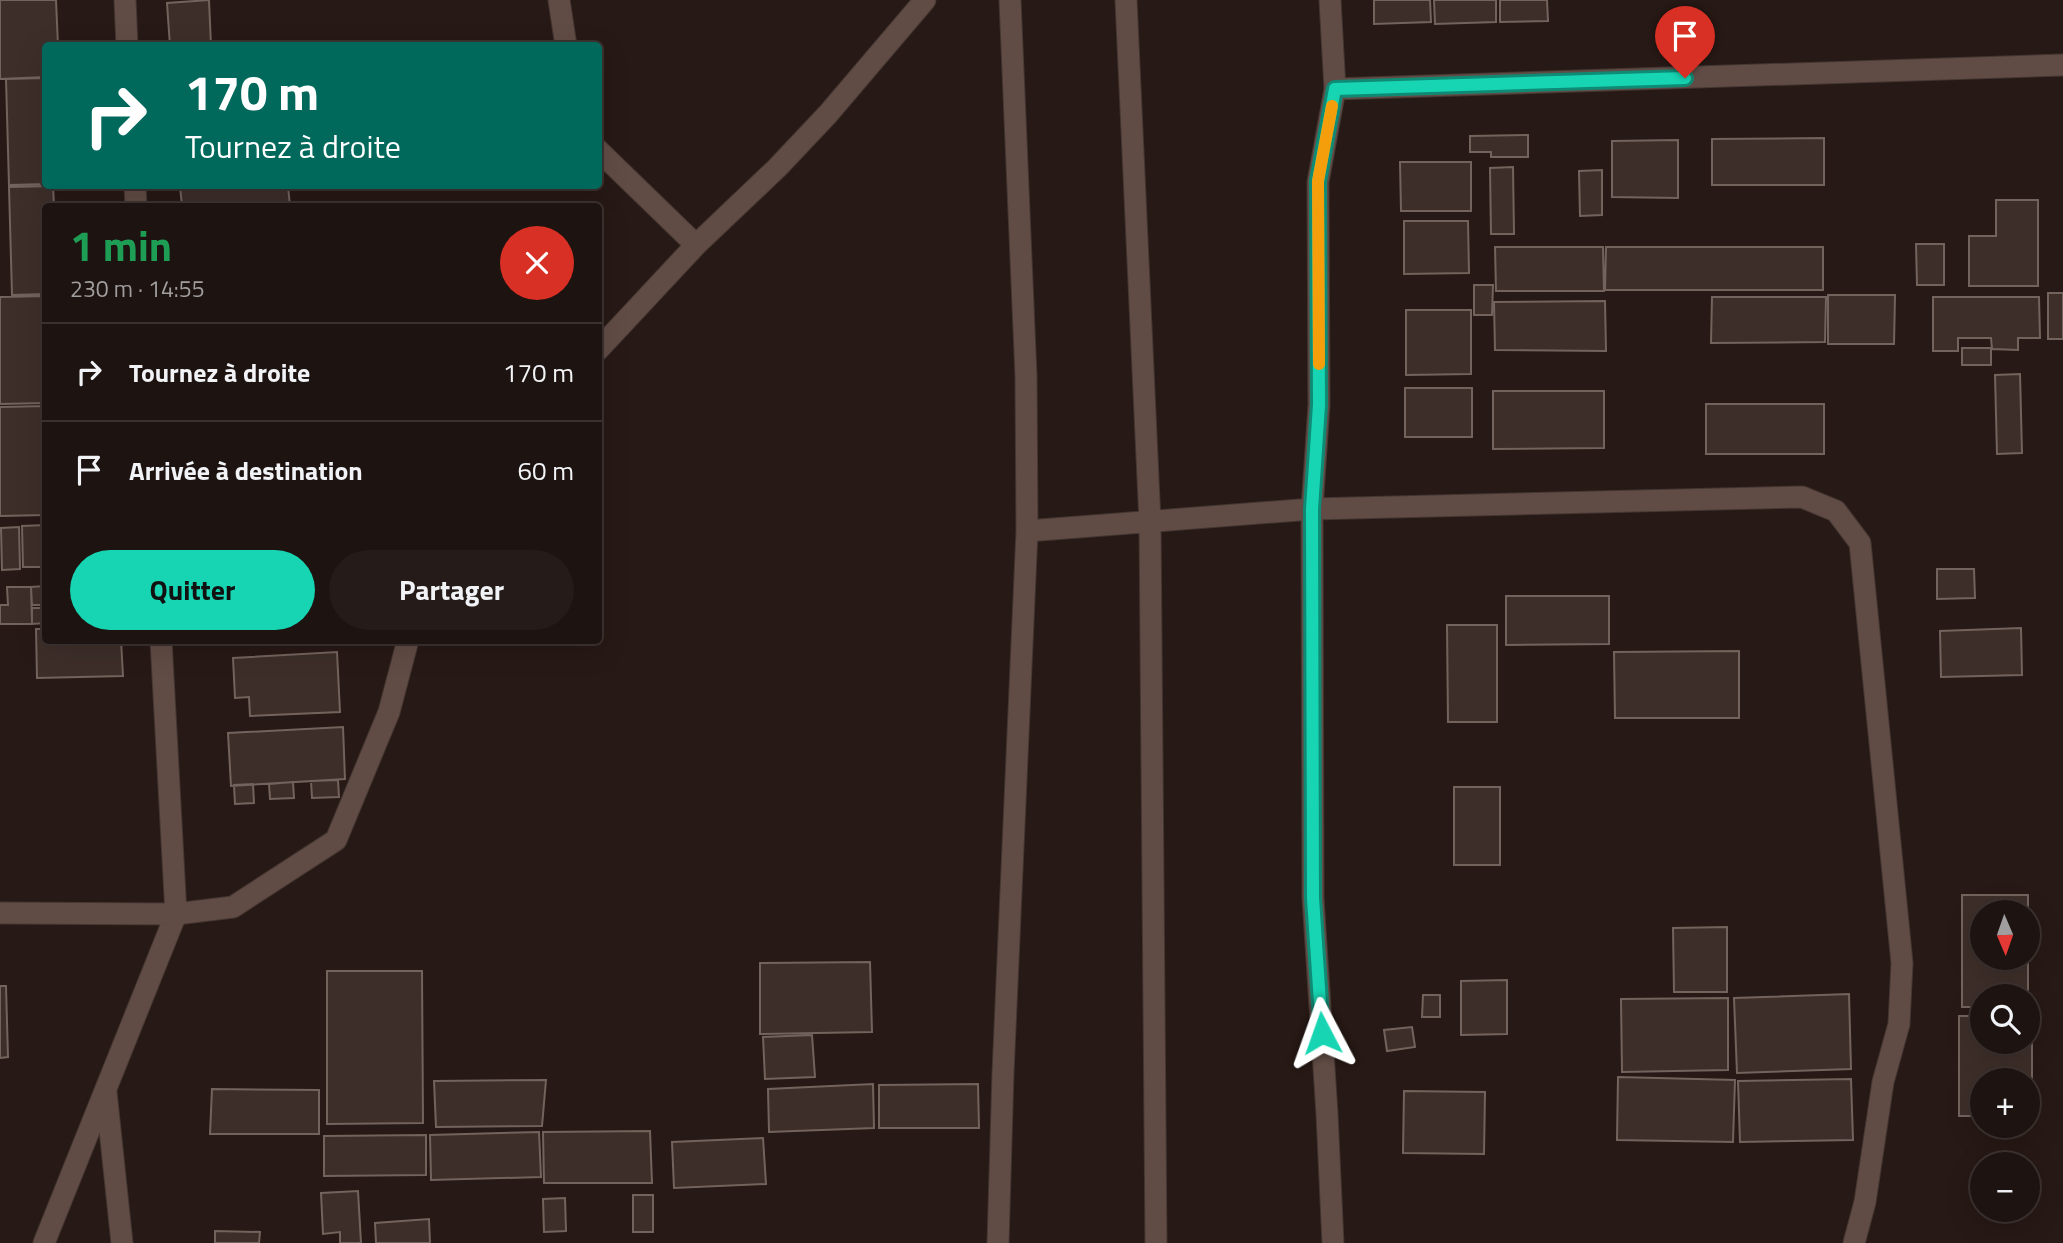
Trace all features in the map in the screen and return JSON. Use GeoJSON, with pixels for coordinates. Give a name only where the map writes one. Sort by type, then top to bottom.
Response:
{"type":"FeatureCollection","features":[{"type":"Feature","properties":{"kind":"street"},"geometry":{"type":"LineString","coordinates":[[125,0],[127,42]]}},
{"type":"Feature","properties":{"kind":"street"},"geometry":{"type":"LineString","coordinates":[[559,0],[565,42]]}},
{"type":"Feature","properties":{"kind":"street"},"geometry":{"type":"LineString","coordinates":[[602,346],[696,245],[786,159],[925,0]]}},
{"type":"Feature","properties":{"kind":"street"},"geometry":{"type":"LineString","coordinates":[[998,1243],[1003,1059],[1027,531],[1026,376],[1010,0]]}},
{"type":"Feature","properties":{"kind":"street"},"geometry":{"type":"LineString","coordinates":[[1126,0],[1150,522],[1156,1243]]}},
{"type":"Feature","properties":{"kind":"street"},"geometry":{"type":"LineString","coordinates":[[1330,0],[1335,89],[1318,181],[1319,405],[1312,509],[1313,898],[1333,1243]]}},
{"type":"Feature","properties":{"kind":"street"},"geometry":{"type":"LineString","coordinates":[[1335,89],[2063,65]]}},
{"type":"Feature","properties":{"kind":"street"},"geometry":{"type":"LineString","coordinates":[[602,154],[696,245]]}},
{"type":"Feature","properties":{"kind":"street"},"geometry":{"type":"LineString","coordinates":[[1027,531],[1312,509],[1802,498],[1836,512],[1860,543],[1902,963],[1899,1024],[1883,1082],[1865,1202],[1854,1243]]}},
{"type":"Feature","properties":{"kind":"street"},"geometry":{"type":"LineString","coordinates":[[44,1243],[176,914],[161,644]]}},
{"type":"Feature","properties":{"kind":"street"},"geometry":{"type":"LineString","coordinates":[[0,913],[176,914],[233,907],[336,839],[389,712],[407,644]]}},
{"type":"Feature","properties":{"kind":"street"},"geometry":{"type":"LineString","coordinates":[[106,1090],[122,1243]]}},
{"type":"Feature","properties":{"kind":"building"},"geometry":{"type":"Polygon","coordinates":[[[0,0],[56,0],[58,42],[42,42],[42,77],[0,79],[0,0]]]}},
{"type":"Feature","properties":{"kind":"building"},"geometry":{"type":"Polygon","coordinates":[[[209,0],[211,42],[170,42],[167,3],[209,0]]]}},
{"type":"Feature","properties":{"kind":"building"},"geometry":{"type":"Polygon","coordinates":[[[1374,0],[1430,0],[1431,22],[1374,24],[1374,0]]]}},
{"type":"Feature","properties":{"kind":"building"},"geometry":{"type":"Polygon","coordinates":[[[1434,0],[1496,0],[1496,22],[1435,24],[1434,0]]]}},
{"type":"Feature","properties":{"kind":"building"},"geometry":{"type":"Polygon","coordinates":[[[1500,0],[1547,0],[1548,21],[1500,22],[1500,0]]]}},
{"type":"Feature","properties":{"kind":"building"},"geometry":{"type":"Polygon","coordinates":[[[42,78],[42,184],[9,185],[6,79],[42,78]]]}},
{"type":"Feature","properties":{"kind":"building"},"geometry":{"type":"Polygon","coordinates":[[[1528,135],[1528,157],[1491,157],[1491,152],[1470,152],[1470,136],[1528,135]]]}},
{"type":"Feature","properties":{"kind":"building"},"geometry":{"type":"Polygon","coordinates":[[[1824,138],[1824,185],[1712,185],[1712,139],[1824,138]]]}},
{"type":"Feature","properties":{"kind":"building"},"geometry":{"type":"Polygon","coordinates":[[[1678,140],[1678,198],[1612,197],[1612,141],[1678,140]]]}},
{"type":"Feature","properties":{"kind":"building"},"geometry":{"type":"Polygon","coordinates":[[[1400,162],[1471,162],[1471,211],[1401,211],[1400,162]]]}},
{"type":"Feature","properties":{"kind":"building"},"geometry":{"type":"Polygon","coordinates":[[[1513,167],[1514,234],[1491,234],[1490,168],[1513,167]]]}},
{"type":"Feature","properties":{"kind":"building"},"geometry":{"type":"Polygon","coordinates":[[[1602,170],[1602,215],[1580,216],[1579,171],[1602,170]]]}},
{"type":"Feature","properties":{"kind":"building"},"geometry":{"type":"Polygon","coordinates":[[[42,186],[42,189],[53,189],[54,203],[42,203],[42,294],[12,295],[9,187],[42,186]]]}},
{"type":"Feature","properties":{"kind":"building"},"geometry":{"type":"Polygon","coordinates":[[[180,189],[288,189],[290,203],[182,203],[180,189]]]}},
{"type":"Feature","properties":{"kind":"building"},"geometry":{"type":"Polygon","coordinates":[[[1996,200],[2038,200],[2038,286],[1969,286],[1969,236],[1996,236],[1996,200]]]}},
{"type":"Feature","properties":{"kind":"building"},"geometry":{"type":"Polygon","coordinates":[[[1404,221],[1468,221],[1469,273],[1404,274],[1404,221]]]}},
{"type":"Feature","properties":{"kind":"building"},"geometry":{"type":"Polygon","coordinates":[[[1916,244],[1944,244],[1944,285],[1917,285],[1916,244]]]}},
{"type":"Feature","properties":{"kind":"building"},"geometry":{"type":"Polygon","coordinates":[[[1495,247],[1603,247],[1604,291],[1496,291],[1495,247]]]}},
{"type":"Feature","properties":{"kind":"building"},"geometry":{"type":"Polygon","coordinates":[[[1606,247],[1823,247],[1823,290],[1605,290],[1606,247]]]}},
{"type":"Feature","properties":{"kind":"building"},"geometry":{"type":"Polygon","coordinates":[[[1474,285],[1493,285],[1492,315],[1474,315],[1474,285]]]}},
{"type":"Feature","properties":{"kind":"building"},"geometry":{"type":"Polygon","coordinates":[[[2048,293],[2063,293],[2063,339],[2048,339],[2048,293]]]}},
{"type":"Feature","properties":{"kind":"building"},"geometry":{"type":"Polygon","coordinates":[[[1828,295],[1895,295],[1894,344],[1828,344],[1828,295]]]}},
{"type":"Feature","properties":{"kind":"building"},"geometry":{"type":"Polygon","coordinates":[[[42,296],[42,403],[0,404],[0,297],[42,296]]]}},
{"type":"Feature","properties":{"kind":"building"},"geometry":{"type":"Polygon","coordinates":[[[1712,297],[1826,297],[1825,342],[1711,343],[1712,297]]]}},
{"type":"Feature","properties":{"kind":"building"},"geometry":{"type":"Polygon","coordinates":[[[1933,297],[2039,297],[2040,338],[2018,338],[2018,350],[1992,349],[1991,338],[1958,338],[1958,351],[1933,351],[1933,297]]]}},
{"type":"Feature","properties":{"kind":"building"},"geometry":{"type":"Polygon","coordinates":[[[1605,301],[1606,351],[1495,350],[1494,302],[1605,301]]]}},
{"type":"Feature","properties":{"kind":"building"},"geometry":{"type":"Polygon","coordinates":[[[1406,310],[1471,310],[1471,374],[1406,375],[1406,310]]]}},
{"type":"Feature","properties":{"kind":"building"},"geometry":{"type":"Polygon","coordinates":[[[1962,348],[1991,348],[1991,365],[1962,365],[1962,348]]]}},
{"type":"Feature","properties":{"kind":"building"},"geometry":{"type":"Polygon","coordinates":[[[2020,374],[2022,453],[1997,454],[1995,375],[2020,374]]]}},
{"type":"Feature","properties":{"kind":"building"},"geometry":{"type":"Polygon","coordinates":[[[1405,388],[1472,388],[1472,437],[1405,437],[1405,388]]]}},
{"type":"Feature","properties":{"kind":"building"},"geometry":{"type":"Polygon","coordinates":[[[1493,391],[1604,391],[1604,448],[1493,449],[1493,391]]]}},
{"type":"Feature","properties":{"kind":"building"},"geometry":{"type":"Polygon","coordinates":[[[1706,404],[1824,404],[1824,454],[1706,454],[1706,404]]]}},
{"type":"Feature","properties":{"kind":"building"},"geometry":{"type":"Polygon","coordinates":[[[42,406],[42,515],[0,516],[0,407],[42,406]]]}},
{"type":"Feature","properties":{"kind":"building"},"geometry":{"type":"Polygon","coordinates":[[[42,525],[42,567],[23,567],[22,526],[42,525]]]}},
{"type":"Feature","properties":{"kind":"building"},"geometry":{"type":"Polygon","coordinates":[[[19,527],[20,569],[2,570],[1,528],[19,527]]]}},
{"type":"Feature","properties":{"kind":"building"},"geometry":{"type":"Polygon","coordinates":[[[1937,569],[1974,569],[1975,598],[1937,599],[1937,569]]]}},
{"type":"Feature","properties":{"kind":"building"},"geometry":{"type":"Polygon","coordinates":[[[42,586],[42,605],[32,605],[31,587],[42,586]]]}},
{"type":"Feature","properties":{"kind":"building"},"geometry":{"type":"Polygon","coordinates":[[[7,587],[31,587],[32,624],[0,624],[0,605],[8,605],[7,587]]]}},
{"type":"Feature","properties":{"kind":"building"},"geometry":{"type":"Polygon","coordinates":[[[1506,596],[1609,596],[1609,644],[1506,645],[1506,596]]]}},
{"type":"Feature","properties":{"kind":"building"},"geometry":{"type":"Polygon","coordinates":[[[32,608],[42,608],[42,623],[32,624],[32,608]]]}},
{"type":"Feature","properties":{"kind":"building"},"geometry":{"type":"Polygon","coordinates":[[[1447,625],[1497,625],[1497,722],[1448,722],[1447,625]]]}},
{"type":"Feature","properties":{"kind":"building"},"geometry":{"type":"Polygon","coordinates":[[[2021,628],[2022,675],[1941,677],[1940,631],[2021,628]]]}},
{"type":"Feature","properties":{"kind":"building"},"geometry":{"type":"Polygon","coordinates":[[[36,629],[42,629],[42,644],[121,644],[123,676],[37,678],[36,629]]]}},
{"type":"Feature","properties":{"kind":"building"},"geometry":{"type":"Polygon","coordinates":[[[1739,651],[1739,718],[1615,718],[1614,652],[1739,651]]]}},
{"type":"Feature","properties":{"kind":"building"},"geometry":{"type":"Polygon","coordinates":[[[337,652],[340,712],[250,716],[249,697],[235,698],[233,658],[337,652]]]}},
{"type":"Feature","properties":{"kind":"building"},"geometry":{"type":"Polygon","coordinates":[[[343,727],[345,779],[231,786],[228,733],[343,727]]]}},
{"type":"Feature","properties":{"kind":"building"},"geometry":{"type":"Polygon","coordinates":[[[338,780],[339,797],[312,798],[311,781],[338,780]]]}},
{"type":"Feature","properties":{"kind":"building"},"geometry":{"type":"Polygon","coordinates":[[[293,782],[294,798],[270,799],[269,784],[293,782]]]}},
{"type":"Feature","properties":{"kind":"building"},"geometry":{"type":"Polygon","coordinates":[[[253,784],[254,803],[235,804],[234,785],[253,784]]]}},
{"type":"Feature","properties":{"kind":"building"},"geometry":{"type":"Polygon","coordinates":[[[1454,787],[1500,787],[1500,865],[1454,865],[1454,787]]]}},
{"type":"Feature","properties":{"kind":"building"},"geometry":{"type":"Polygon","coordinates":[[[1962,895],[2028,895],[2028,900],[1970,900],[1970,970],[2028,970],[2028,984],[1970,984],[1970,1007],[1962,1007],[1962,895]]]}},
{"type":"Feature","properties":{"kind":"building"},"geometry":{"type":"Polygon","coordinates":[[[1727,927],[1727,992],[1674,992],[1673,928],[1727,927]]]}},
{"type":"Feature","properties":{"kind":"building"},"geometry":{"type":"Polygon","coordinates":[[[870,962],[872,1032],[760,1034],[760,963],[870,962]]]}},
{"type":"Feature","properties":{"kind":"building"},"geometry":{"type":"Polygon","coordinates":[[[327,971],[422,971],[423,1123],[327,1124],[327,971]]]}},
{"type":"Feature","properties":{"kind":"building"},"geometry":{"type":"Polygon","coordinates":[[[1507,980],[1507,1034],[1461,1035],[1461,981],[1507,980]]]}},
{"type":"Feature","properties":{"kind":"building"},"geometry":{"type":"Polygon","coordinates":[[[0,986],[6,986],[8,1057],[0,1058],[0,986]]]}},
{"type":"Feature","properties":{"kind":"building"},"geometry":{"type":"Polygon","coordinates":[[[1849,994],[1851,1069],[1737,1073],[1734,998],[1849,994]]]}},
{"type":"Feature","properties":{"kind":"building"},"geometry":{"type":"Polygon","coordinates":[[[1423,995],[1440,995],[1440,1017],[1422,1017],[1423,995]]]}},
{"type":"Feature","properties":{"kind":"building"},"geometry":{"type":"Polygon","coordinates":[[[1728,998],[1728,1070],[1622,1072],[1621,999],[1728,998]]]}},
{"type":"Feature","properties":{"kind":"building"},"geometry":{"type":"Polygon","coordinates":[[[1959,1016],[1970,1016],[1970,1054],[2032,1054],[2032,1068],[1970,1068],[1970,1116],[1959,1116],[1959,1016]]]}},
{"type":"Feature","properties":{"kind":"building"},"geometry":{"type":"Polygon","coordinates":[[[1412,1027],[1415,1047],[1387,1051],[1384,1030],[1412,1027]]]}},
{"type":"Feature","properties":{"kind":"building"},"geometry":{"type":"Polygon","coordinates":[[[812,1035],[815,1077],[765,1079],[763,1037],[812,1035]]]}},
{"type":"Feature","properties":{"kind":"building"},"geometry":{"type":"Polygon","coordinates":[[[1618,1077],[1735,1080],[1733,1142],[1617,1140],[1618,1077]]]}},
{"type":"Feature","properties":{"kind":"building"},"geometry":{"type":"Polygon","coordinates":[[[1851,1079],[1853,1140],[1740,1142],[1738,1081],[1851,1079]]]}},
{"type":"Feature","properties":{"kind":"building"},"geometry":{"type":"Polygon","coordinates":[[[546,1080],[542,1126],[436,1127],[434,1081],[546,1080]]]}},
{"type":"Feature","properties":{"kind":"building"},"geometry":{"type":"Polygon","coordinates":[[[873,1084],[874,1128],[769,1132],[768,1089],[873,1084]]]}},
{"type":"Feature","properties":{"kind":"building"},"geometry":{"type":"Polygon","coordinates":[[[978,1084],[979,1128],[879,1128],[879,1085],[978,1084]]]}},
{"type":"Feature","properties":{"kind":"building"},"geometry":{"type":"Polygon","coordinates":[[[212,1089],[319,1090],[319,1134],[210,1134],[212,1089]]]}},
{"type":"Feature","properties":{"kind":"building"},"geometry":{"type":"Polygon","coordinates":[[[1404,1091],[1485,1092],[1484,1154],[1403,1153],[1404,1091]]]}},
{"type":"Feature","properties":{"kind":"building"},"geometry":{"type":"Polygon","coordinates":[[[650,1131],[652,1183],[544,1183],[543,1132],[650,1131]]]}},
{"type":"Feature","properties":{"kind":"building"},"geometry":{"type":"Polygon","coordinates":[[[539,1132],[541,1177],[431,1180],[430,1135],[539,1132]]]}},
{"type":"Feature","properties":{"kind":"building"},"geometry":{"type":"Polygon","coordinates":[[[426,1135],[426,1175],[324,1176],[324,1136],[426,1135]]]}},
{"type":"Feature","properties":{"kind":"building"},"geometry":{"type":"Polygon","coordinates":[[[763,1138],[766,1184],[674,1188],[672,1142],[763,1138]]]}},
{"type":"Feature","properties":{"kind":"building"},"geometry":{"type":"Polygon","coordinates":[[[358,1191],[361,1243],[340,1243],[340,1232],[323,1234],[321,1193],[358,1191]]]}},
{"type":"Feature","properties":{"kind":"building"},"geometry":{"type":"Polygon","coordinates":[[[633,1195],[653,1195],[653,1232],[633,1232],[633,1195]]]}},
{"type":"Feature","properties":{"kind":"building"},"geometry":{"type":"Polygon","coordinates":[[[565,1198],[566,1231],[544,1232],[543,1199],[565,1198]]]}},
{"type":"Feature","properties":{"kind":"building"},"geometry":{"type":"Polygon","coordinates":[[[429,1219],[430,1243],[376,1243],[375,1223],[429,1219]]]}},
{"type":"Feature","properties":{"kind":"building"},"geometry":{"type":"Polygon","coordinates":[[[215,1231],[260,1232],[259,1243],[215,1243],[215,1231]]]}},
{"type":"Feature","properties":{"kind":"slow traffic"},"geometry":{"type":"LineString","coordinates":[[1319,364],[1318,181],[1332,106]]}},
{"type":"Feature","properties":{"kind":"route"},"geometry":{"type":"LineString","coordinates":[[1322,1033],[1313,898],[1312,509],[1319,405],[1318,181],[1335,89],[1685,78]]}}]}
